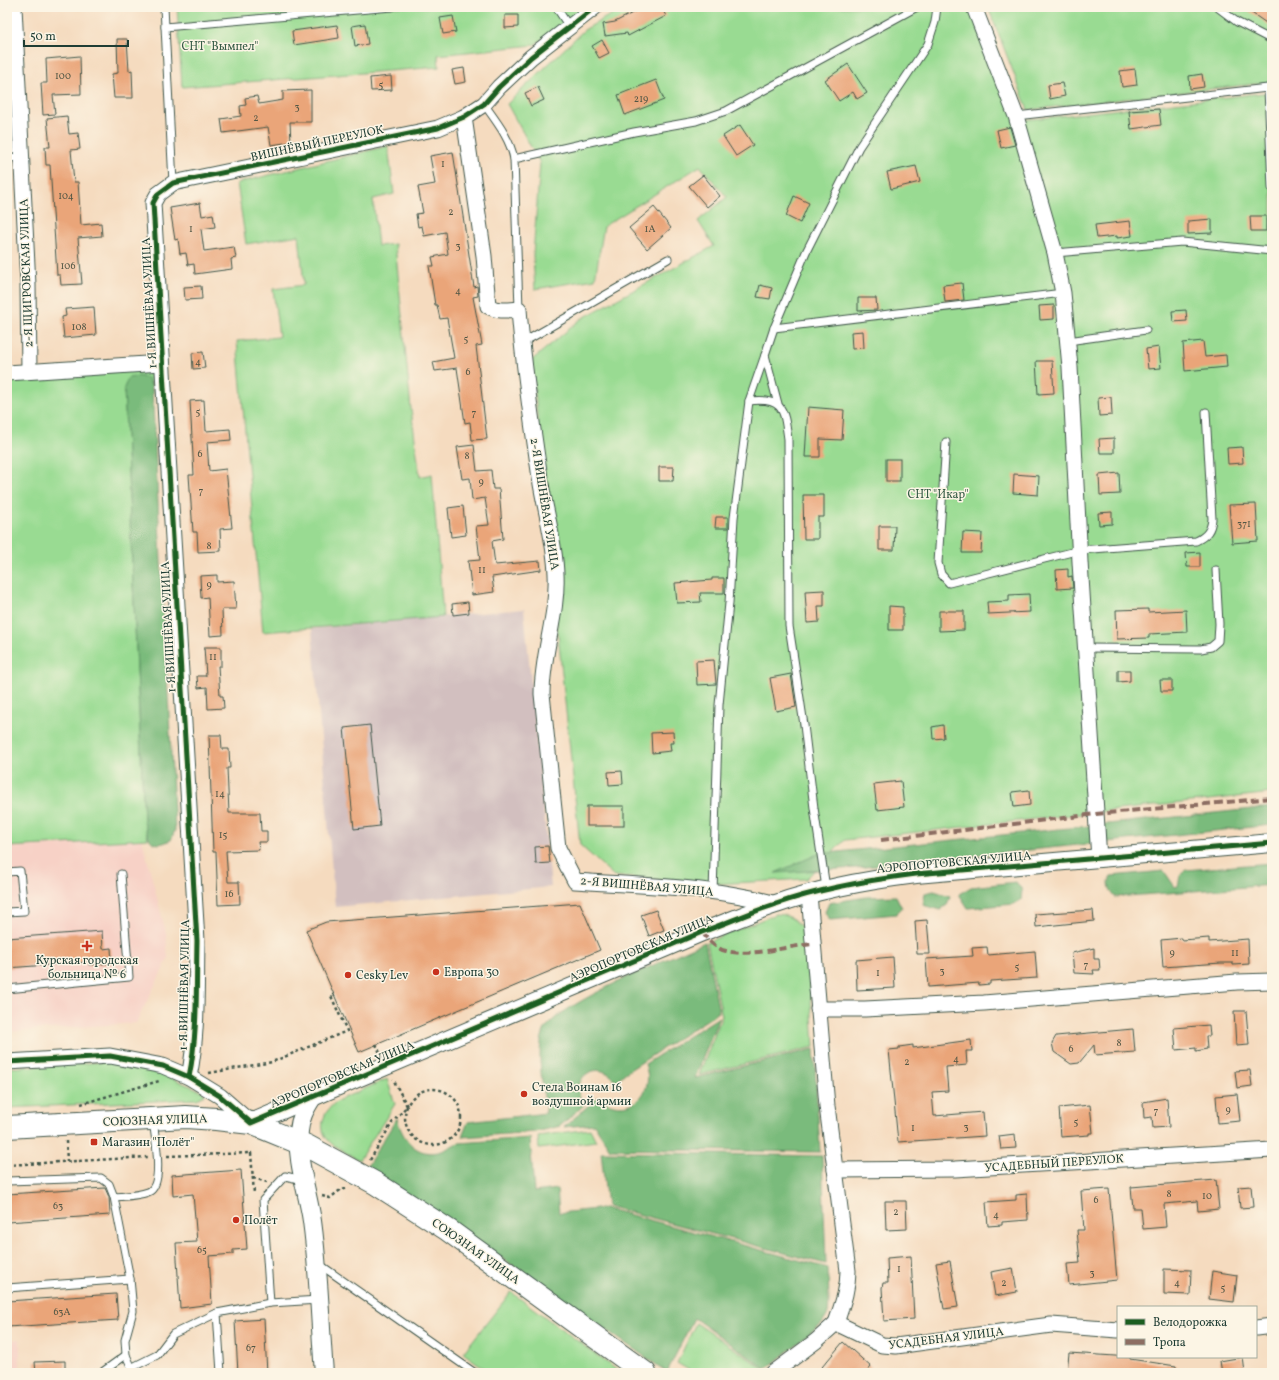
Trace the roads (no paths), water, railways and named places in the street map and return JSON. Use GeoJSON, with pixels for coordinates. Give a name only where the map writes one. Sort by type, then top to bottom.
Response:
{"type":"FeatureCollection","features":[{"type":"Feature","properties":{"kind":"main road","name":"СОЮЗНАЯ УЛИЦА"},"geometry":{"type":"LineString","coordinates":[[7,1127],[193,1118],[251,1123],[298,1143],[361,1176],[448,1230],[645,1373]]}},
{"type":"Feature","properties":{"kind":"street","name":"2-Я ЩИГРОВСКАЯ УЛИЦА"},"geometry":{"type":"LineString","coordinates":[[14,7],[14,157],[28,284],[29,371]]}},
{"type":"Feature","properties":{"kind":"street","name":"ВИШНЁВЫЙ ПЕРЕУЛОК"},"geometry":{"type":"LineString","coordinates":[[173,183],[438,128],[464,117],[484,104],[499,87],[531,57],[595,7]]}},
{"type":"Feature","properties":{"kind":"street"},"geometry":{"type":"LineString","coordinates":[[974,7],[1016,116],[1055,253],[1064,293],[1099,859]]}},
{"type":"Feature","properties":{"kind":"street"},"geometry":{"type":"LineString","coordinates":[[464,117],[484,256],[488,306],[494,310],[502,311],[519,309]]}},
{"type":"Feature","properties":{"kind":"street","name":"1-Я ВИШНЁВАЯ УЛИЦА"},"geometry":{"type":"LineString","coordinates":[[173,183],[158,194],[153,203],[197,941],[194,1046],[188,1077]]}},
{"type":"Feature","properties":{"kind":"street","name":"2-Я ВИШНЁВАЯ УЛИЦА"},"geometry":{"type":"LineString","coordinates":[[519,309],[540,479],[556,574],[554,612],[542,672],[542,694],[558,848],[574,881],[746,895],[776,904]]}},
{"type":"Feature","properties":{"kind":"street"},"geometry":{"type":"LineString","coordinates":[[7,373],[162,363]]}},
{"type":"Feature","properties":{"kind":"street","name":"АЭРОПОРТОВСКАЯ УЛИЦА"},"geometry":{"type":"LineString","coordinates":[[251,1123],[702,932],[776,904],[809,894],[870,880],[916,874],[1272,843]]}},
{"type":"Feature","properties":{"kind":"street"},"geometry":{"type":"LineString","coordinates":[[773,1373],[816,1341],[836,1323],[848,1284],[848,1271],[835,1170],[818,1009],[809,894]]}},
{"type":"Feature","properties":{"kind":"street"},"geometry":{"type":"LineString","coordinates":[[818,1009],[864,1009],[984,1004],[1236,982],[1272,981]]}},
{"type":"Feature","properties":{"kind":"street"},"geometry":{"type":"LineString","coordinates":[[7,1062],[110,1056],[163,1066],[188,1077],[220,1096],[251,1123]]}},
{"type":"Feature","properties":{"kind":"street"},"geometry":{"type":"LineString","coordinates":[[312,1098],[304,1111],[300,1122],[298,1143],[317,1262],[324,1373]]}},
{"type":"Feature","properties":{"kind":"street","name":"УСАДЕБНЫЙ ПЕРЕУЛОК"},"geometry":{"type":"LineString","coordinates":[[835,1170],[955,1169],[1272,1150]]}},
{"type":"Feature","properties":{"kind":"street","name":"УСАДЕБНАЯ УЛИЦА"},"geometry":{"type":"LineString","coordinates":[[836,1323],[882,1345],[896,1346],[1051,1325],[1117,1330]]}},
{"type":"Feature","properties":{"kind":"street"},"geometry":{"type":"LineString","coordinates":[[1257,1328],[1272,1326]]}},
{"type":"Feature","properties":{"kind":"lane"},"geometry":{"type":"LineString","coordinates":[[164,7],[173,183]]}},
{"type":"Feature","properties":{"kind":"lane"},"geometry":{"type":"LineString","coordinates":[[165,27],[392,7]]}},
{"type":"Feature","properties":{"kind":"lane"},"geometry":{"type":"LineString","coordinates":[[556,7],[570,28]]}},
{"type":"Feature","properties":{"kind":"lane"},"geometry":{"type":"LineString","coordinates":[[514,158],[634,132],[696,121],[726,111],[917,7]]}},
{"type":"Feature","properties":{"kind":"lane"},"geometry":{"type":"LineString","coordinates":[[713,892],[719,705],[729,603],[734,518],[750,401],[774,328],[806,252],[859,147],[928,44],[935,22],[937,7]]}},
{"type":"Feature","properties":{"kind":"lane"},"geometry":{"type":"LineString","coordinates":[[1217,7],[1237,22],[1272,40]]}},
{"type":"Feature","properties":{"kind":"lane"},"geometry":{"type":"LineString","coordinates":[[1016,116],[1270,87],[1272,188]]}},
{"type":"Feature","properties":{"kind":"lane"},"geometry":{"type":"LineString","coordinates":[[484,104],[512,147],[514,158],[519,309]]}},
{"type":"Feature","properties":{"kind":"lane"},"geometry":{"type":"LineString","coordinates":[[1055,253],[1182,242],[1272,251]]}},
{"type":"Feature","properties":{"kind":"lane"},"geometry":{"type":"LineString","coordinates":[[522,343],[668,259]]}},
{"type":"Feature","properties":{"kind":"lane"},"geometry":{"type":"LineString","coordinates":[[774,328],[1064,293]]}},
{"type":"Feature","properties":{"kind":"lane"},"geometry":{"type":"LineString","coordinates":[[1068,341],[1146,330]]}},
{"type":"Feature","properties":{"kind":"lane"},"geometry":{"type":"LineString","coordinates":[[764,355],[778,404],[784,412],[788,439],[789,626],[827,890]]}},
{"type":"Feature","properties":{"kind":"lane"},"geometry":{"type":"LineString","coordinates":[[750,401],[765,399],[778,404]]}},
{"type":"Feature","properties":{"kind":"lane"},"geometry":{"type":"LineString","coordinates":[[946,442],[938,563],[941,574],[949,583],[1080,550],[1196,541],[1204,538],[1209,532],[1212,519],[1206,412]]}},
{"type":"Feature","properties":{"kind":"lane"},"geometry":{"type":"LineString","coordinates":[[1086,648],[1201,649],[1211,647],[1218,641],[1219,624],[1216,570]]}},
{"type":"Feature","properties":{"kind":"lane"},"geometry":{"type":"LineString","coordinates":[[7,872],[20,871],[24,911],[7,912]]}},
{"type":"Feature","properties":{"kind":"lane"},"geometry":{"type":"LineString","coordinates":[[7,989],[129,977],[121,874]]}},
{"type":"Feature","properties":{"kind":"lane"},"geometry":{"type":"LineString","coordinates":[[114,1197],[149,1192],[153,1188],[158,1172],[153,1119]]}},
{"type":"Feature","properties":{"kind":"lane"},"geometry":{"type":"LineString","coordinates":[[270,1303],[263,1200],[285,1176],[305,1181]]}},
{"type":"Feature","properties":{"kind":"lane"},"geometry":{"type":"LineString","coordinates":[[7,1181],[101,1178],[109,1184],[114,1197],[130,1279],[133,1311],[125,1340],[126,1355],[132,1370],[157,1355],[173,1334],[217,1313],[270,1303],[319,1300]]}},
{"type":"Feature","properties":{"kind":"lane"},"geometry":{"type":"LineString","coordinates":[[317,1262],[475,1373]]}},
{"type":"Feature","properties":{"kind":"lane"},"geometry":{"type":"LineString","coordinates":[[7,1288],[130,1279]]}},
{"type":"Feature","properties":{"kind":"lane"},"geometry":{"type":"LineString","coordinates":[[217,1313],[220,1373]]}},
{"type":"Feature","properties":{"kind":"lane"},"geometry":{"type":"LineString","coordinates":[[101,1373],[126,1355]]}},
{"type":"Feature","properties":{"kind":"place","name":"Курская городская больница № 6"},"geometry":{"type":"Point","coordinates":[87,946]}},
{"type":"Feature","properties":{"kind":"place","name":"Европа 30"},"geometry":{"type":"Point","coordinates":[436,972]}},
{"type":"Feature","properties":{"kind":"place","name":"Cesky Lev"},"geometry":{"type":"Point","coordinates":[348,975]}},
{"type":"Feature","properties":{"kind":"place","name":"Стела Воинам 16 воздушной армии"},"geometry":{"type":"Point","coordinates":[524,1094]}},
{"type":"Feature","properties":{"kind":"place","name":"Магазин \"Полёт\""},"geometry":{"type":"Point","coordinates":[94,1142]}},
{"type":"Feature","properties":{"kind":"place","name":"Полёт"},"geometry":{"type":"Point","coordinates":[236,1220]}},
{"type":"Feature","properties":{"kind":"park label","name":"СНТ \"Вымпел\""},"geometry":{"type":"Point","coordinates":[220,46]}},
{"type":"Feature","properties":{"kind":"park label","name":"СНТ \"Икар\""},"geometry":{"type":"Point","coordinates":[938,494]}}]}
